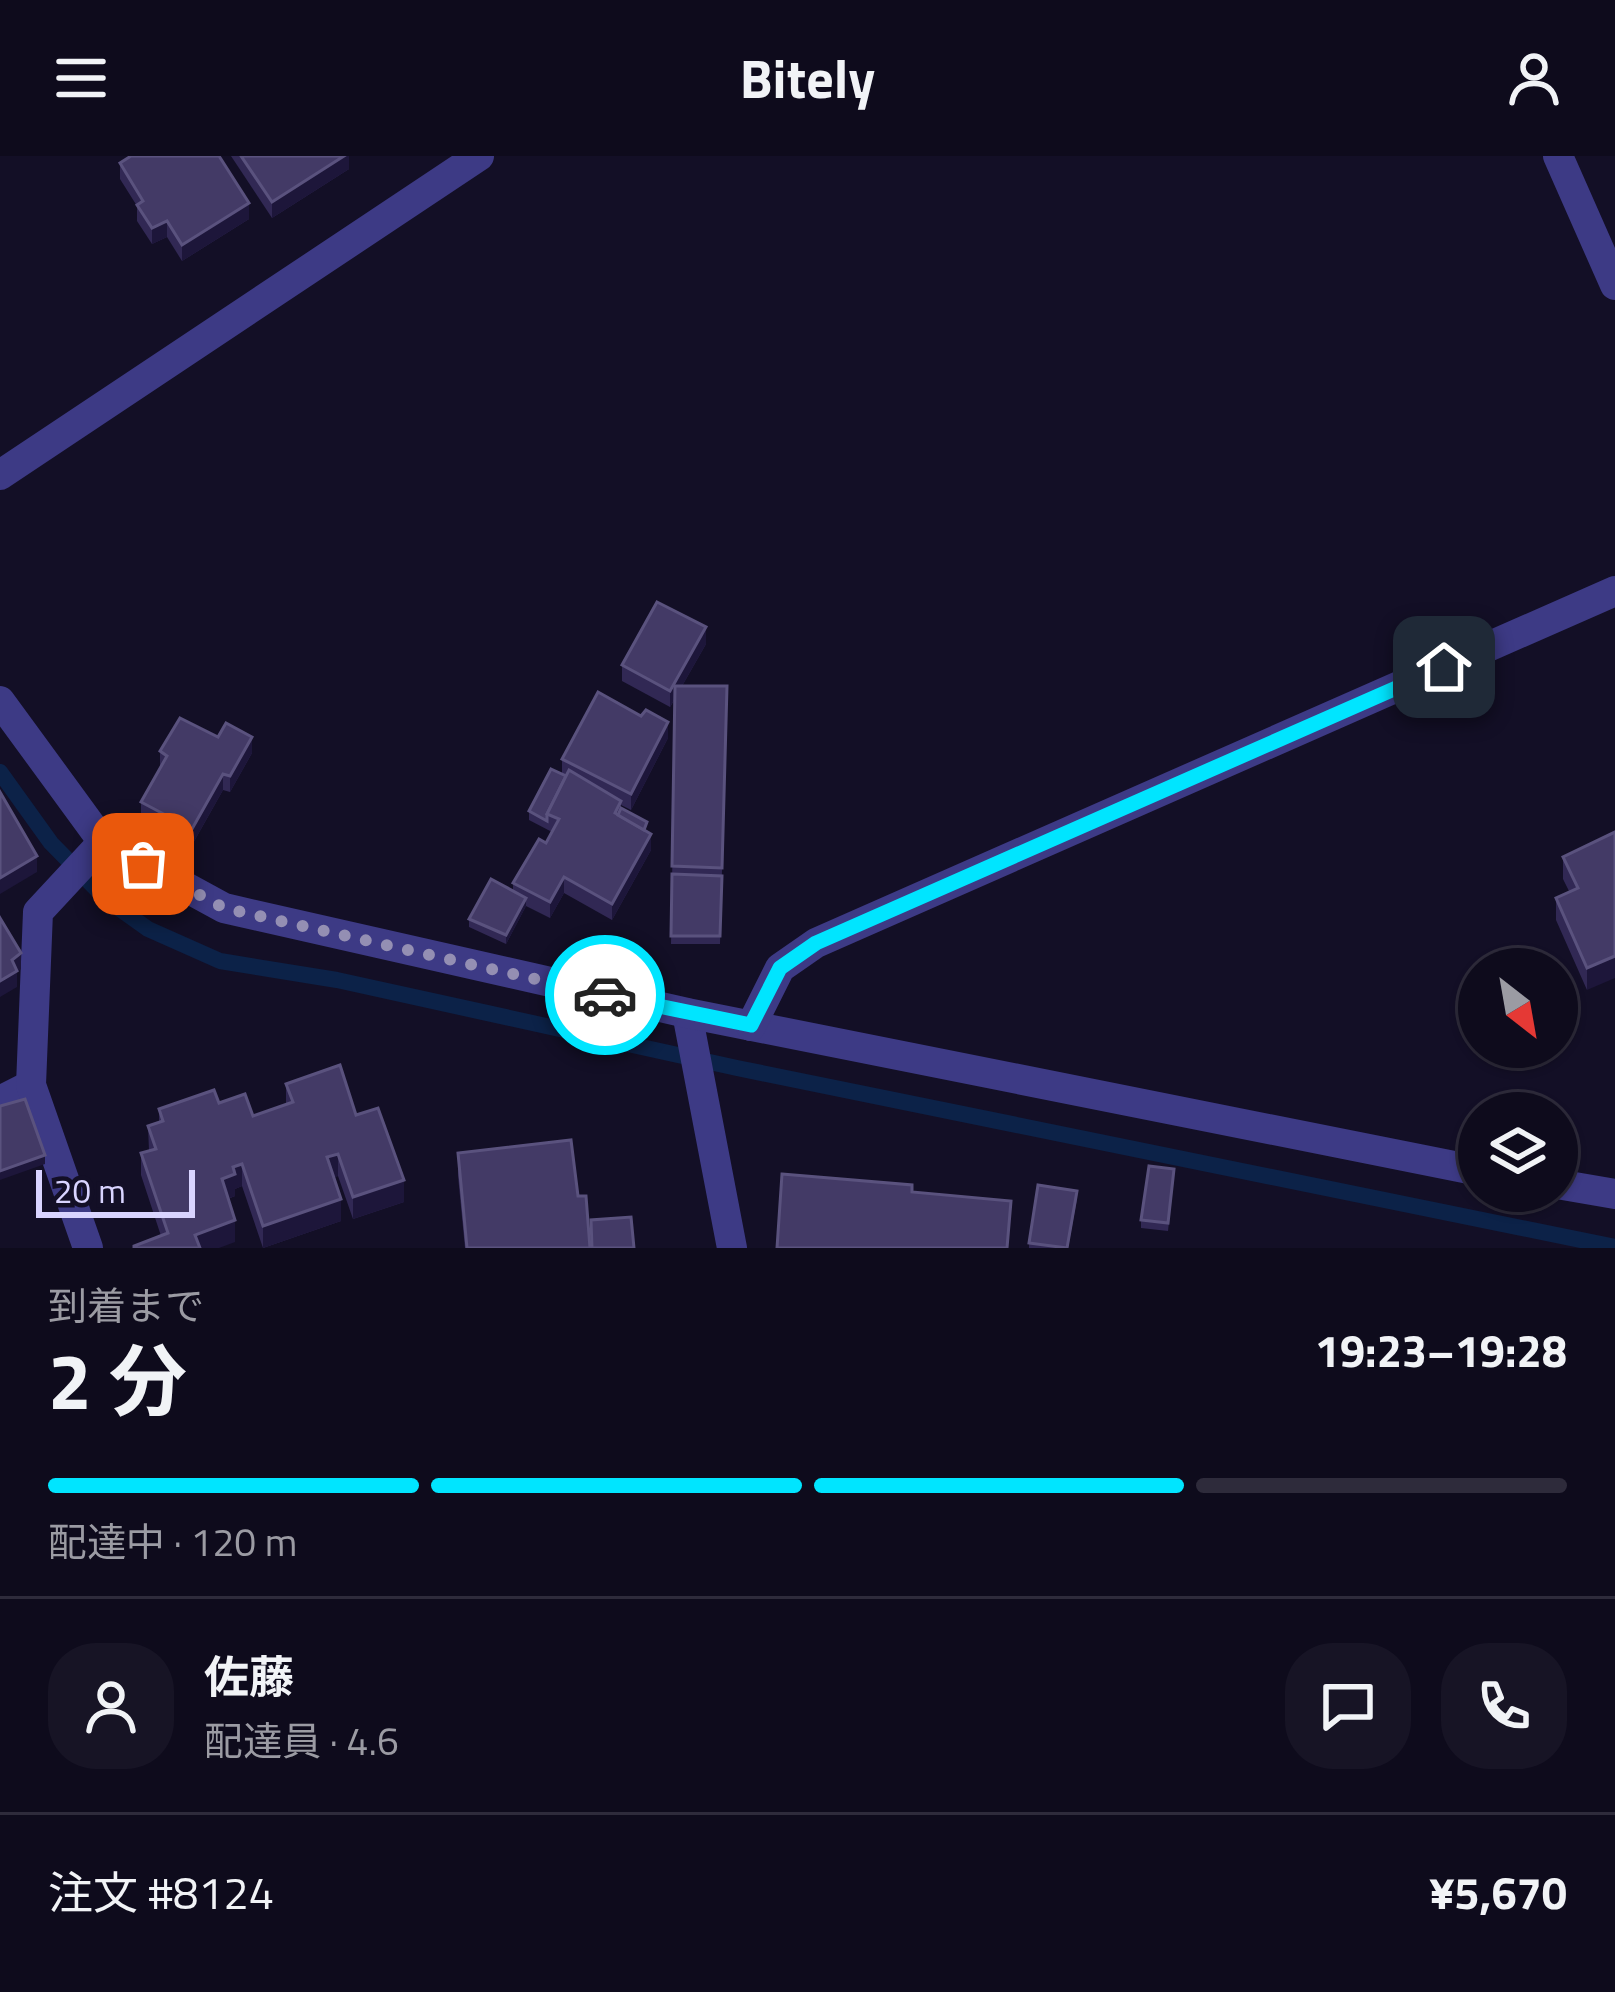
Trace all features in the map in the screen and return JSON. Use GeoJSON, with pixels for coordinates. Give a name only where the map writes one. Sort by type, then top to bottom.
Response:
{"type":"FeatureCollection","features":[{"type":"Feature","properties":{"kind":"street"},"geometry":{"type":"LineString","coordinates":[[0,475],[479,156]]}},
{"type":"Feature","properties":{"kind":"street"},"geometry":{"type":"LineString","coordinates":[[1558,156],[1615,285]]}},
{"type":"Feature","properties":{"kind":"street"},"geometry":{"type":"LineString","coordinates":[[751,1025],[780,968],[816,943],[1615,591]]}},
{"type":"Feature","properties":{"kind":"street"},"geometry":{"type":"LineString","coordinates":[[0,701],[95,850],[224,908],[689,1023],[751,1025],[1458,1167]]}},
{"type":"Feature","properties":{"kind":"street"},"geometry":{"type":"LineString","coordinates":[[88,1248],[31,1085],[38,912],[95,850]]}},
{"type":"Feature","properties":{"kind":"street"},"geometry":{"type":"LineString","coordinates":[[689,1023],[732,1248]]}},
{"type":"Feature","properties":{"kind":"street"},"geometry":{"type":"LineString","coordinates":[[0,1101],[31,1085]]}},
{"type":"Feature","properties":{"kind":"street"},"geometry":{"type":"LineString","coordinates":[[1578,1187],[1615,1193]]}},
{"type":"Feature","properties":{"kind":"building"},"geometry":{"type":"Polygon","coordinates":[[[131,156],[219,156],[249,203],[182,245],[167,221],[152,228],[137,205],[143,201],[120,163],[131,156]]]}},
{"type":"Feature","properties":{"kind":"building"},"geometry":{"type":"Polygon","coordinates":[[[241,156],[344,156],[272,202],[241,156]]]}},
{"type":"Feature","properties":{"kind":"building"},"geometry":{"type":"Polygon","coordinates":[[[657,602],[706,627],[670,691],[622,665],[657,602]]]}},
{"type":"Feature","properties":{"kind":"building"},"geometry":{"type":"Polygon","coordinates":[[[675,686],[727,686],[722,868],[672,866],[675,686]]]}},
{"type":"Feature","properties":{"kind":"building"},"geometry":{"type":"Polygon","coordinates":[[[598,692],[641,716],[646,710],[668,722],[631,794],[562,759],[598,692]]]}},
{"type":"Feature","properties":{"kind":"building"},"geometry":{"type":"Polygon","coordinates":[[[180,718],[218,737],[226,723],[252,737],[230,776],[223,774],[192,829],[141,802],[167,756],[160,751],[180,718]]]}},
{"type":"Feature","properties":{"kind":"building"},"geometry":{"type":"Polygon","coordinates":[[[551,769],[566,776],[547,821],[529,811],[551,769]]]}},
{"type":"Feature","properties":{"kind":"building"},"geometry":{"type":"Polygon","coordinates":[[[569,770],[621,801],[615,813],[651,834],[612,904],[564,877],[550,902],[513,883],[539,839],[546,843],[559,819],[547,814],[569,770]]]}},
{"type":"Feature","properties":{"kind":"building"},"geometry":{"type":"Polygon","coordinates":[[[0,792],[37,856],[0,878],[0,792]]]}},
{"type":"Feature","properties":{"kind":"building"},"geometry":{"type":"Polygon","coordinates":[[[621,808],[647,822],[644,830],[618,815],[621,808]]]}},
{"type":"Feature","properties":{"kind":"building"},"geometry":{"type":"Polygon","coordinates":[[[1615,832],[1615,956],[1587,968],[1556,898],[1578,888],[1563,857],[1615,832]]]}},
{"type":"Feature","properties":{"kind":"building"},"geometry":{"type":"Polygon","coordinates":[[[672,874],[722,876],[720,936],[671,936],[672,874]]]}},
{"type":"Feature","properties":{"kind":"building"},"geometry":{"type":"Polygon","coordinates":[[[491,879],[526,898],[506,935],[469,919],[491,879]]]}},
{"type":"Feature","properties":{"kind":"building"},"geometry":{"type":"Polygon","coordinates":[[[0,918],[21,953],[12,960],[17,971],[0,981],[0,918]]]}},
{"type":"Feature","properties":{"kind":"building"},"geometry":{"type":"Polygon","coordinates":[[[340,1065],[356,1115],[378,1108],[404,1180],[353,1197],[338,1154],[327,1157],[341,1199],[263,1226],[242,1164],[233,1167],[235,1174],[222,1179],[235,1220],[195,1235],[200,1248],[134,1248],[168,1233],[141,1153],[156,1149],[148,1126],[163,1121],[159,1109],[214,1090],[219,1103],[245,1094],[253,1116],[293,1102],[286,1084],[340,1065]]]}},
{"type":"Feature","properties":{"kind":"building"},"geometry":{"type":"Polygon","coordinates":[[[25,1099],[45,1155],[0,1171],[0,1106],[25,1099]]]}},
{"type":"Feature","properties":{"kind":"building"},"geometry":{"type":"Polygon","coordinates":[[[571,1140],[578,1196],[586,1196],[590,1248],[467,1248],[458,1153],[571,1140]]]}},
{"type":"Feature","properties":{"kind":"building"},"geometry":{"type":"Polygon","coordinates":[[[1149,1166],[1174,1169],[1168,1223],[1141,1220],[1149,1166]]]}},
{"type":"Feature","properties":{"kind":"building"},"geometry":{"type":"Polygon","coordinates":[[[782,1174],[912,1185],[912,1192],[1011,1201],[1007,1248],[777,1248],[782,1174]]]}},
{"type":"Feature","properties":{"kind":"building"},"geometry":{"type":"Polygon","coordinates":[[[1038,1185],[1077,1191],[1067,1248],[1029,1243],[1038,1185]]]}},
{"type":"Feature","properties":{"kind":"building"},"geometry":{"type":"Polygon","coordinates":[[[631,1217],[634,1248],[592,1248],[591,1220],[631,1217]]]}},
{"type":"Feature","properties":{"kind":"waterway"},"geometry":{"type":"LineString","coordinates":[[0,772],[51,843],[106,899],[148,929],[220,961],[337,980],[737,1068],[1615,1247]]}},
{"type":"Feature","properties":{"kind":"way so far"},"geometry":{"type":"LineString","coordinates":[[143,864],[224,908],[605,995]]}},
{"type":"Feature","properties":{"kind":"route"},"geometry":{"type":"LineString","coordinates":[[605,995],[751,1025],[780,968],[816,943],[1444,667]]}}]}
